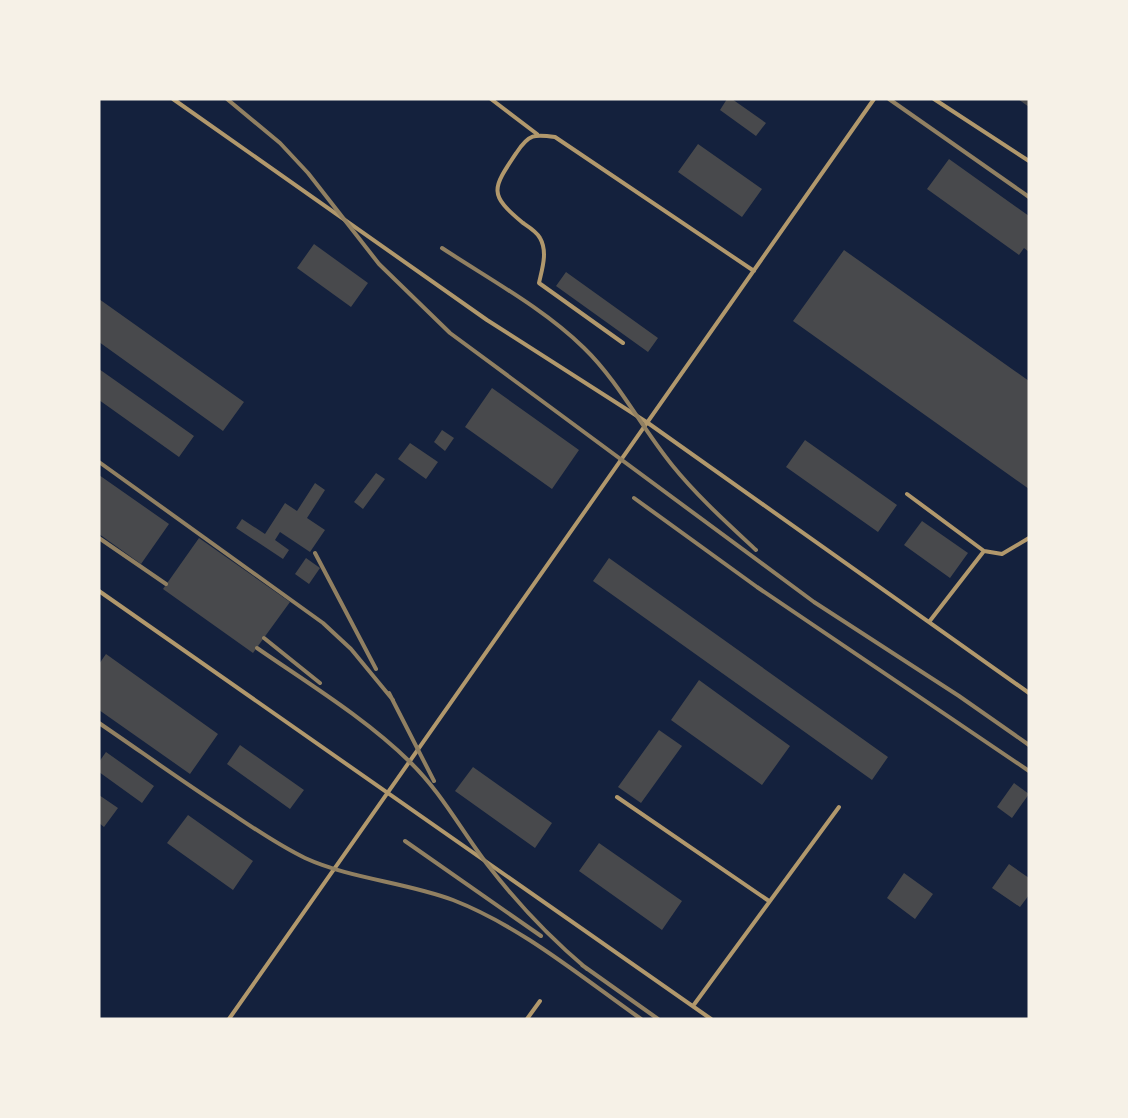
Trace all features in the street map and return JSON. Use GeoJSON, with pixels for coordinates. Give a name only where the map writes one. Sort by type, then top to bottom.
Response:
{"type":"FeatureCollection","features":[{"type":"Feature","properties":{"kind":"lane"},"geometry":{"type":"LineString","coordinates":[[173,99],[487,320],[648,423],[1029,693]]}},
{"type":"Feature","properties":{"kind":"lane"},"geometry":{"type":"LineString","coordinates":[[491,99],[537,134],[555,136],[754,271]]}},
{"type":"Feature","properties":{"kind":"lane"},"geometry":{"type":"LineString","coordinates":[[229,1019],[874,99]]}},
{"type":"Feature","properties":{"kind":"lane"},"geometry":{"type":"LineString","coordinates":[[934,99],[1029,161]]}},
{"type":"Feature","properties":{"kind":"lane"},"geometry":{"type":"LineString","coordinates":[[537,134],[525,141],[502,175],[496,192],[500,204],[540,237],[545,252],[539,283],[623,343]]}},
{"type":"Feature","properties":{"kind":"lane"},"geometry":{"type":"LineString","coordinates":[[907,494],[984,550],[1002,554],[1029,538]]}},
{"type":"Feature","properties":{"kind":"lane"},"geometry":{"type":"LineString","coordinates":[[929,622],[984,550]]}},
{"type":"Feature","properties":{"kind":"lane"},"geometry":{"type":"LineString","coordinates":[[99,591],[711,1019]]}},
{"type":"Feature","properties":{"kind":"lane"},"geometry":{"type":"LineString","coordinates":[[617,796],[768,901]]}},
{"type":"Feature","properties":{"kind":"lane"},"geometry":{"type":"LineString","coordinates":[[693,1006],[839,807]]}},
{"type":"Feature","properties":{"kind":"lane"},"geometry":{"type":"LineString","coordinates":[[527,1019],[540,1001]]}},
{"type":"Feature","properties":{"kind":"building"},"geometry":{"type":"Polygon","coordinates":[[[727,99],[732,99],[766,123],[756,136],[720,110],[727,99]]]}},
{"type":"Feature","properties":{"kind":"building"},"geometry":{"type":"Polygon","coordinates":[[[1018,99],[1029,99],[1029,107],[1018,99]]]}},
{"type":"Feature","properties":{"kind":"building"},"geometry":{"type":"Polygon","coordinates":[[[698,144],[762,189],[742,217],[678,172],[698,144]]]}},
{"type":"Feature","properties":{"kind":"building"},"geometry":{"type":"Polygon","coordinates":[[[949,159],[1029,216],[1029,252],[1024,248],[1019,255],[927,189],[949,159]]]}},
{"type":"Feature","properties":{"kind":"building"},"geometry":{"type":"Polygon","coordinates":[[[314,244],[368,283],[351,307],[297,268],[314,244]]]}},
{"type":"Feature","properties":{"kind":"building"},"geometry":{"type":"Polygon","coordinates":[[[844,250],[1029,381],[1029,489],[793,321],[844,250]]]}},
{"type":"Feature","properties":{"kind":"building"},"geometry":{"type":"Polygon","coordinates":[[[566,272],[658,338],[648,352],[556,286],[566,272]]]}},
{"type":"Feature","properties":{"kind":"building"},"geometry":{"type":"Polygon","coordinates":[[[99,299],[244,402],[223,431],[99,342],[99,299]]]}},
{"type":"Feature","properties":{"kind":"building"},"geometry":{"type":"Polygon","coordinates":[[[99,369],[194,436],[179,457],[99,400],[99,369]]]}},
{"type":"Feature","properties":{"kind":"building"},"geometry":{"type":"Polygon","coordinates":[[[492,388],[579,450],[552,489],[465,427],[492,388]]]}},
{"type":"Feature","properties":{"kind":"building"},"geometry":{"type":"Polygon","coordinates":[[[442,430],[454,438],[445,451],[434,442],[442,430]]]}},
{"type":"Feature","properties":{"kind":"building"},"geometry":{"type":"Polygon","coordinates":[[[805,440],[897,505],[878,532],[786,467],[805,440]]]}},
{"type":"Feature","properties":{"kind":"building"},"geometry":{"type":"Polygon","coordinates":[[[410,443],[438,462],[426,479],[398,459],[410,443]]]}},
{"type":"Feature","properties":{"kind":"building"},"geometry":{"type":"Polygon","coordinates":[[[376,473],[385,479],[363,509],[354,502],[376,473]]]}},
{"type":"Feature","properties":{"kind":"building"},"geometry":{"type":"Polygon","coordinates":[[[99,475],[169,524],[141,564],[99,534],[99,475]]]}},
{"type":"Feature","properties":{"kind":"building"},"geometry":{"type":"Polygon","coordinates":[[[315,483],[325,490],[307,518],[325,530],[310,552],[280,532],[275,540],[289,550],[283,559],[236,528],[242,519],[265,534],[285,503],[297,511],[315,483]]]}},
{"type":"Feature","properties":{"kind":"building"},"geometry":{"type":"Polygon","coordinates":[[[922,521],[968,553],[950,578],[904,545],[922,521]]]}},
{"type":"Feature","properties":{"kind":"building"},"geometry":{"type":"Polygon","coordinates":[[[199,538],[290,602],[253,653],[163,589],[199,538]]]}},
{"type":"Feature","properties":{"kind":"building"},"geometry":{"type":"Polygon","coordinates":[[[306,558],[320,568],[309,584],[295,574],[306,558]]]}},
{"type":"Feature","properties":{"kind":"building"},"geometry":{"type":"Polygon","coordinates":[[[609,558],[888,757],[872,780],[593,581],[609,558]]]}},
{"type":"Feature","properties":{"kind":"building"},"geometry":{"type":"Polygon","coordinates":[[[106,654],[218,734],[190,774],[99,710],[99,664],[106,654]]]}},
{"type":"Feature","properties":{"kind":"building"},"geometry":{"type":"Polygon","coordinates":[[[699,680],[790,746],[762,785],[671,720],[699,680]]]}},
{"type":"Feature","properties":{"kind":"building"},"geometry":{"type":"Polygon","coordinates":[[[659,730],[682,746],[641,803],[618,787],[659,730]]]}},
{"type":"Feature","properties":{"kind":"building"},"geometry":{"type":"Polygon","coordinates":[[[240,745],[304,790],[290,809],[227,764],[240,745]]]}},
{"type":"Feature","properties":{"kind":"building"},"geometry":{"type":"Polygon","coordinates":[[[106,752],[154,786],[142,803],[99,772],[99,762],[106,752]]]}},
{"type":"Feature","properties":{"kind":"building"},"geometry":{"type":"Polygon","coordinates":[[[473,767],[552,823],[535,848],[455,791],[473,767]]]}},
{"type":"Feature","properties":{"kind":"building"},"geometry":{"type":"Polygon","coordinates":[[[1014,783],[1029,794],[1012,818],[997,807],[1014,783]]]}},
{"type":"Feature","properties":{"kind":"building"},"geometry":{"type":"Polygon","coordinates":[[[99,795],[118,808],[104,827],[99,823],[99,795]]]}},
{"type":"Feature","properties":{"kind":"building"},"geometry":{"type":"Polygon","coordinates":[[[188,815],[253,861],[233,890],[167,843],[188,815]]]}},
{"type":"Feature","properties":{"kind":"building"},"geometry":{"type":"Polygon","coordinates":[[[599,843],[682,901],[662,930],[579,871],[599,843]]]}},
{"type":"Feature","properties":{"kind":"building"},"geometry":{"type":"Polygon","coordinates":[[[1009,864],[1029,878],[1029,895],[1020,907],[992,888],[1009,864]]]}},
{"type":"Feature","properties":{"kind":"building"},"geometry":{"type":"Polygon","coordinates":[[[904,873],[933,894],[915,919],[887,898],[904,873]]]}},
{"type":"Feature","properties":{"kind":"railway"},"geometry":{"type":"LineString","coordinates":[[227,99],[280,143],[308,173],[379,264],[450,333],[814,602],[959,696],[1029,745]]}},
{"type":"Feature","properties":{"kind":"railway"},"geometry":{"type":"LineString","coordinates":[[889,99],[1029,197]]}},
{"type":"Feature","properties":{"kind":"railway"},"geometry":{"type":"LineString","coordinates":[[442,248],[533,307],[584,348],[608,375],[682,476],[712,509],[756,550]]}},
{"type":"Feature","properties":{"kind":"railway"},"geometry":{"type":"LineString","coordinates":[[99,462],[323,623],[351,649],[393,700]]}},
{"type":"Feature","properties":{"kind":"railway"},"geometry":{"type":"LineString","coordinates":[[634,498],[757,587],[1029,771]]}},
{"type":"Feature","properties":{"kind":"railway"},"geometry":{"type":"LineString","coordinates":[[99,538],[166,584]]}},
{"type":"Feature","properties":{"kind":"railway"},"geometry":{"type":"LineString","coordinates":[[315,553],[376,669]]}},
{"type":"Feature","properties":{"kind":"railway"},"geometry":{"type":"LineString","coordinates":[[264,638],[320,683]]}},
{"type":"Feature","properties":{"kind":"railway"},"geometry":{"type":"LineString","coordinates":[[257,648],[356,716],[410,762],[431,786],[510,892],[534,919],[587,969]]}},
{"type":"Feature","properties":{"kind":"railway"},"geometry":{"type":"LineString","coordinates":[[389,693],[434,781]]}},
{"type":"Feature","properties":{"kind":"railway"},"geometry":{"type":"LineString","coordinates":[[99,723],[285,848],[341,871],[435,894],[478,911],[527,938],[641,1019]]}},
{"type":"Feature","properties":{"kind":"railway"},"geometry":{"type":"LineString","coordinates":[[405,841],[541,936]]}},
{"type":"Feature","properties":{"kind":"railway"},"geometry":{"type":"LineString","coordinates":[[582,965],[658,1019]]}}]}
